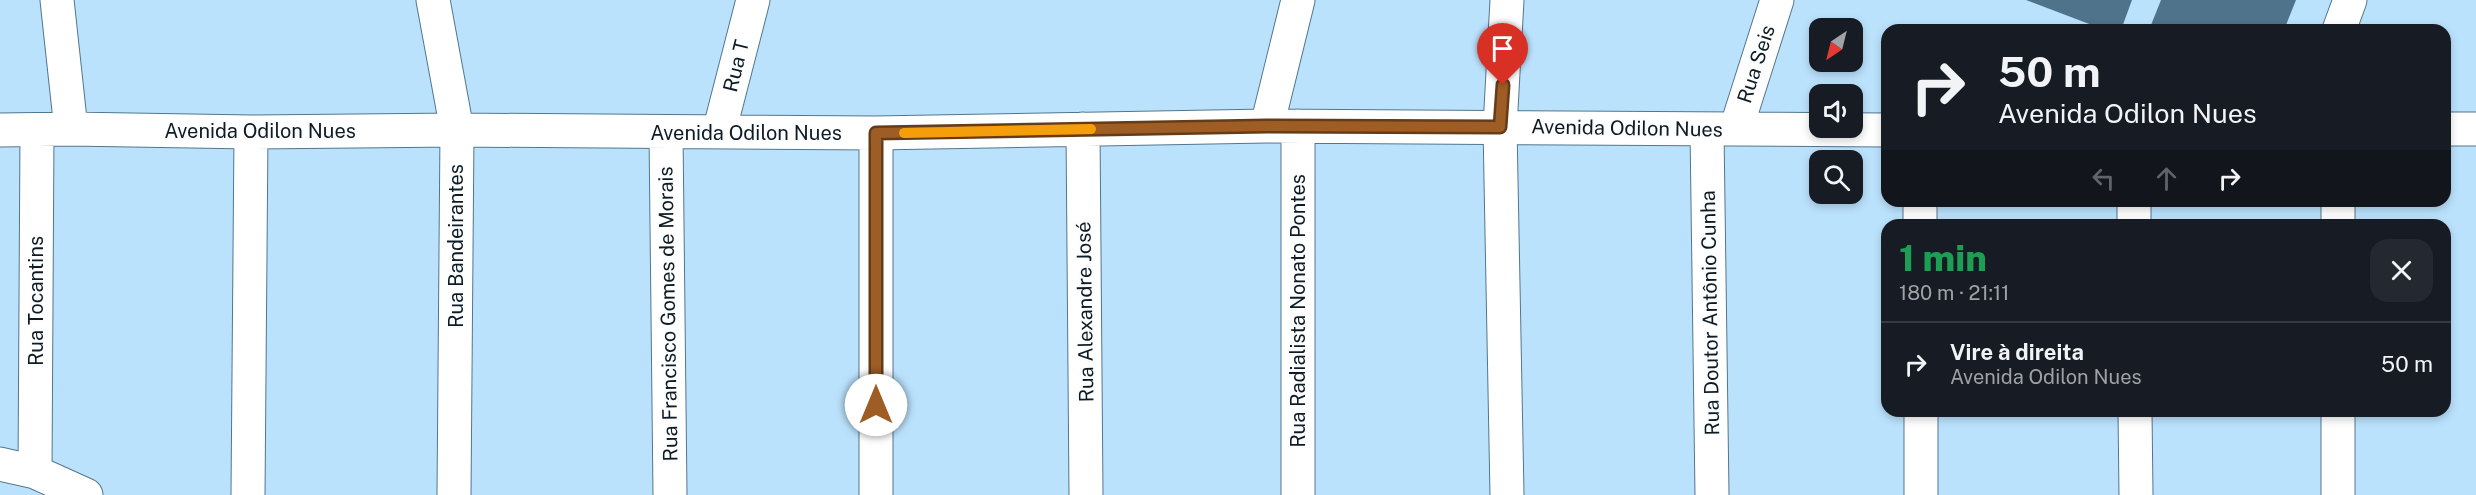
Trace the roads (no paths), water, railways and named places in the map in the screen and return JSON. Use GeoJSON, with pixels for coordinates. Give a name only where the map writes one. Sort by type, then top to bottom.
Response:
{"type":"FeatureCollection","features":[{"type":"Feature","properties":{"kind":"street"},"geometry":{"type":"LineString","coordinates":[[57,0],[72,129]]}},
{"type":"Feature","properties":{"kind":"street","name":"Rua Bandeirantes"},"geometry":{"type":"LineString","coordinates":[[433,0],[457,130],[454,495]]}},
{"type":"Feature","properties":{"kind":"street","name":"Rua T"},"geometry":{"type":"LineString","coordinates":[[720,132],[753,0]]}},
{"type":"Feature","properties":{"kind":"street","name":"Rua Radialista Nonato Pontes"},"geometry":{"type":"LineString","coordinates":[[1298,0],[1283,126],[1298,495]]}},
{"type":"Feature","properties":{"kind":"street"},"geometry":{"type":"LineString","coordinates":[[1507,0],[1500,127],[1507,495]]}},
{"type":"Feature","properties":{"kind":"street","name":"Rua Seis"},"geometry":{"type":"LineString","coordinates":[[1721,130],[1777,0]]}},
{"type":"Feature","properties":{"kind":"street"},"geometry":{"type":"LineString","coordinates":[[2341,24],[2350,0]]}},
{"type":"Feature","properties":{"kind":"street","name":"Avenida Odilon Nues"},"geometry":{"type":"LineString","coordinates":[[0,130],[876,133],[1283,126],[1881,130]]}},
{"type":"Feature","properties":{"kind":"street","name":"Rua Alexandre José"},"geometry":{"type":"LineString","coordinates":[[1083,129],[1086,495]]}},
{"type":"Feature","properties":{"kind":"street"},"geometry":{"type":"LineString","coordinates":[[2451,129],[2476,129]]}},
{"type":"Feature","properties":{"kind":"street","name":"Rua Tocantins"},"geometry":{"type":"LineString","coordinates":[[35,472],[37,130]]}},
{"type":"Feature","properties":{"kind":"street","name":"Rua Doutor Antônio Cunha"},"geometry":{"type":"LineString","coordinates":[[1712,495],[1721,130]]}},
{"type":"Feature","properties":{"kind":"street"},"geometry":{"type":"LineString","coordinates":[[248,495],[251,132]]}},
{"type":"Feature","properties":{"kind":"street","name":"Rua Francisco Gomes de Morais"},"geometry":{"type":"LineString","coordinates":[[666,133],[670,495]]}},
{"type":"Feature","properties":{"kind":"street"},"geometry":{"type":"LineString","coordinates":[[876,133],[876,495]]}},
{"type":"Feature","properties":{"kind":"street"},"geometry":{"type":"LineString","coordinates":[[1921,417],[1921,495]]}},
{"type":"Feature","properties":{"kind":"street"},"geometry":{"type":"LineString","coordinates":[[2135,417],[2136,495]]}},
{"type":"Feature","properties":{"kind":"street"},"geometry":{"type":"LineString","coordinates":[[2337,495],[2338,417]]}},
{"type":"Feature","properties":{"kind":"street"},"geometry":{"type":"LineString","coordinates":[[0,464],[35,472],[86,495]]}}]}
